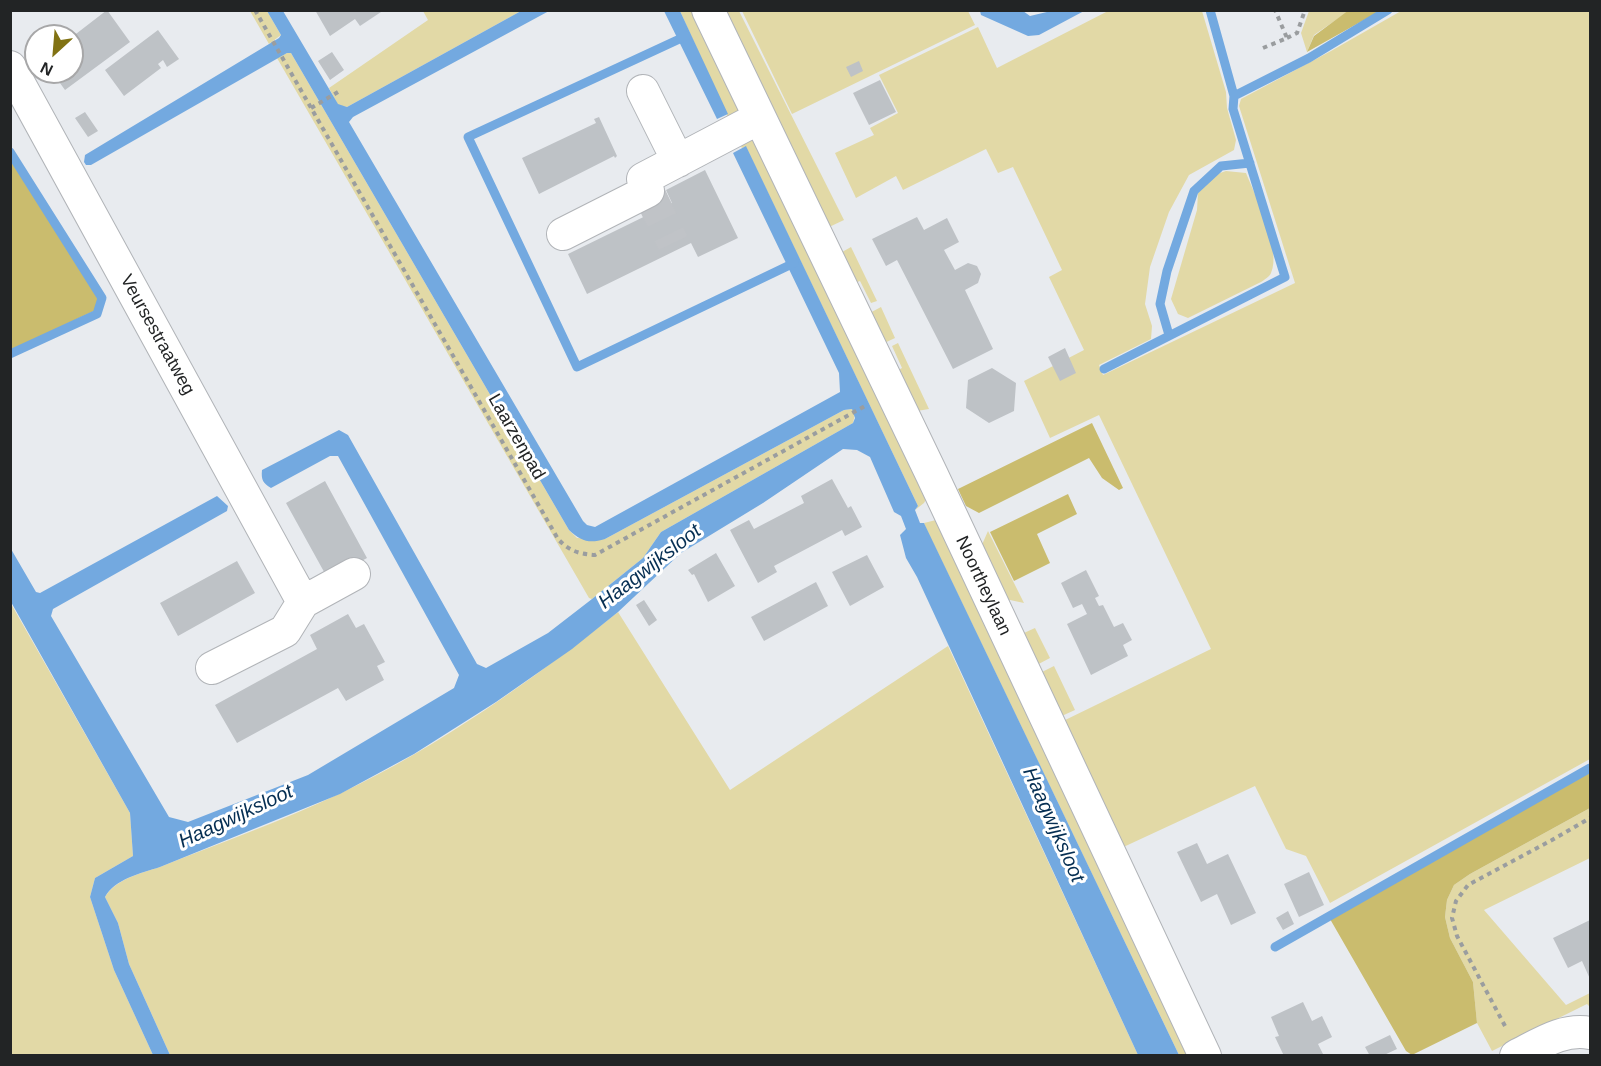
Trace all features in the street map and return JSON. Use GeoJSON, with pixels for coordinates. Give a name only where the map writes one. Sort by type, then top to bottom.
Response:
{"type":"FeatureCollection","features":[{"type":"Feature","properties":{"kind":"street","name":"Noortheylaan"},"geometry":{"type":"LineString","coordinates":[[708,10],[932,475],[1205,1056]]}},
{"type":"Feature","properties":{"kind":"street","name":"Veursestraatweg"},"geometry":{"type":"LineString","coordinates":[[10,67],[303,602]]}},
{"type":"Feature","properties":{"kind":"street"},"geometry":{"type":"LineString","coordinates":[[642,91],[678,161]]}},
{"type":"Feature","properties":{"kind":"street"},"geometry":{"type":"LineString","coordinates":[[562,234],[648,191],[643,179],[759,118]]}},
{"type":"Feature","properties":{"kind":"street"},"geometry":{"type":"LineString","coordinates":[[212,668],[285,631],[303,602],[354,574]]}},
{"type":"Feature","properties":{"kind":"street"},"geometry":{"type":"LineString","coordinates":[[1518,1054],[1557,1036],[1577,1030],[1590,1033]]}},
{"type":"Feature","properties":{"kind":"path","name":"Laarzenpad"},"geometry":{"type":"LineString","coordinates":[[255,10],[558,539],[565,546],[579,554],[595,555],[850,414]]}},
{"type":"Feature","properties":{"kind":"path"},"geometry":{"type":"LineString","coordinates":[[1275,10],[1287,38]]}},
{"type":"Feature","properties":{"kind":"path"},"geometry":{"type":"LineString","coordinates":[[1263,48],[1297,33],[1305,10]]}},
{"type":"Feature","properties":{"kind":"path"},"geometry":{"type":"LineString","coordinates":[[310,108],[338,92]]}},
{"type":"Feature","properties":{"kind":"path"},"geometry":{"type":"LineString","coordinates":[[1518,1054],[1457,936],[1452,918],[1456,901],[1468,885],[1590,818]]}},
{"type":"Feature","properties":{"kind":"shaded area"},"geometry":{"type":"Polygon","coordinates":[[[1349,10],[1380,11],[1307,52],[1314,36],[1349,10]]]}},
{"type":"Feature","properties":{"kind":"shaded area"},"geometry":{"type":"Polygon","coordinates":[[[250,11],[267,11],[281,35],[269,44],[250,11]]]}},
{"type":"Feature","properties":{"kind":"shaded area"},"geometry":{"type":"Polygon","coordinates":[[[423,11],[521,11],[347,107],[338,105],[329,88],[428,20],[423,11]]]}},
{"type":"Feature","properties":{"kind":"shaded area"},"geometry":{"type":"Polygon","coordinates":[[[680,11],[701,11],[747,108],[731,124],[680,11]]]}},
{"type":"Feature","properties":{"kind":"shaded area"},"geometry":{"type":"Polygon","coordinates":[[[717,11],[739,11],[844,220],[827,228],[717,11]]]}},
{"type":"Feature","properties":{"kind":"shaded area"},"geometry":{"type":"Polygon","coordinates":[[[742,11],[968,11],[975,25],[792,114],[742,11]]]}},
{"type":"Feature","properties":{"kind":"shaded area"},"geometry":{"type":"Polygon","coordinates":[[[1108,11],[1202,11],[1226,92],[1227,108],[1236,140],[1234,150],[1189,175],[1169,212],[1150,267],[1145,304],[1152,326],[1151,339],[1099,365],[1103,375],[1295,283],[1239,106],[1241,99],[1401,11],[1590,11],[1590,759],[1330,903],[1306,856],[1286,849],[1255,786],[1117,850],[1059,723],[1211,649],[1099,415],[1050,438],[1024,381],[1084,350],[1049,277],[1062,270],[1013,167],[998,173],[986,149],[903,190],[896,176],[856,198],[835,153],[874,135],[870,128],[898,113],[879,75],[978,27],[997,68],[1108,11]]]}},
{"type":"Feature","properties":{"kind":"shaded area"},"geometry":{"type":"Polygon","coordinates":[[[1309,11],[1349,11],[1314,35],[1307,52],[1301,33],[1309,11]]]}},
{"type":"Feature","properties":{"kind":"shaded area"},"geometry":{"type":"Polygon","coordinates":[[[291,53],[569,530],[577,538],[605,539],[844,410],[852,409],[855,414],[853,423],[661,532],[643,558],[592,599],[589,598],[277,58],[291,53]]]}},
{"type":"Feature","properties":{"kind":"shaded area"},"geometry":{"type":"Polygon","coordinates":[[[762,138],[930,492],[924,503],[915,510],[918,506],[746,147],[742,148],[738,141],[762,138]]]}},
{"type":"Feature","properties":{"kind":"shaded area"},"geometry":{"type":"Polygon","coordinates":[[[11,159],[98,299],[96,310],[11,350],[11,159]]]}},
{"type":"Feature","properties":{"kind":"shaded area"},"geometry":{"type":"Polygon","coordinates":[[[1226,171],[1246,173],[1270,237],[1273,251],[1271,273],[1261,282],[1188,318],[1178,314],[1171,299],[1197,210],[1198,193],[1217,174],[1226,171]]]}},
{"type":"Feature","properties":{"kind":"shaded area"},"geometry":{"type":"Polygon","coordinates":[[[851,247],[877,301],[871,303],[860,281],[850,285],[835,256],[851,247]]]}},
{"type":"Feature","properties":{"kind":"shaded area"},"geometry":{"type":"Polygon","coordinates":[[[881,307],[895,338],[878,346],[864,316],[881,307]]]}},
{"type":"Feature","properties":{"kind":"shaded area"},"geometry":{"type":"Polygon","coordinates":[[[898,343],[929,409],[917,411],[892,373],[902,368],[892,346],[898,343]]]}},
{"type":"Feature","properties":{"kind":"shaded area"},"geometry":{"type":"Polygon","coordinates":[[[1092,423],[1123,488],[1119,490],[1102,478],[1089,458],[979,513],[966,506],[958,489],[1092,423]]]}},
{"type":"Feature","properties":{"kind":"shaded area"},"geometry":{"type":"Polygon","coordinates":[[[1068,494],[1077,514],[1037,534],[1050,563],[1014,581],[990,532],[1068,494]]]}},
{"type":"Feature","properties":{"kind":"shaded area"},"geometry":{"type":"Polygon","coordinates":[[[936,520],[945,521],[1197,1055],[1179,1055],[926,528],[924,523],[936,520]]]}},
{"type":"Feature","properties":{"kind":"shaded area"},"geometry":{"type":"Polygon","coordinates":[[[988,531],[1024,603],[996,597],[977,556],[988,531]]]}},
{"type":"Feature","properties":{"kind":"shaded area"},"geometry":{"type":"Polygon","coordinates":[[[10,602],[130,813],[133,856],[95,878],[90,897],[114,970],[153,1055],[11,1055],[10,602]]]}},
{"type":"Feature","properties":{"kind":"shaded area"},"geometry":{"type":"Polygon","coordinates":[[[618,612],[730,790],[948,646],[1138,1055],[170,1055],[129,964],[118,923],[105,897],[110,891],[122,881],[251,832],[378,775],[449,733],[519,687],[618,612]]]}},
{"type":"Feature","properties":{"kind":"shaded area"},"geometry":{"type":"Polygon","coordinates":[[[1035,628],[1050,658],[1031,668],[1015,637],[1035,628]]]}},
{"type":"Feature","properties":{"kind":"shaded area"},"geometry":{"type":"Polygon","coordinates":[[[1054,666],[1075,710],[1055,719],[1034,676],[1054,666]]]}},
{"type":"Feature","properties":{"kind":"shaded area"},"geometry":{"type":"Polygon","coordinates":[[[1590,772],[1590,808],[1454,885],[1447,900],[1445,917],[1450,938],[1473,982],[1477,1023],[1412,1055],[1406,1051],[1330,919],[1590,772]]]}},
{"type":"Feature","properties":{"kind":"shaded area"},"geometry":{"type":"Polygon","coordinates":[[[1590,808],[1590,858],[1484,910],[1566,1005],[1590,993],[1590,1007],[1587,1004],[1492,1051],[1477,1023],[1473,982],[1450,938],[1445,917],[1447,900],[1454,885],[1470,874],[1590,808]]]}},
{"type":"Feature","properties":{"kind":"water","name":"Haagwijksloot"},"geometry":{"type":"Polygon","coordinates":[[[267,11],[283,11],[338,104],[347,107],[521,11],[549,11],[353,117],[349,122],[587,525],[595,527],[840,392],[839,373],[733,153],[746,146],[918,506],[915,510],[920,523],[924,523],[1179,1055],[1138,1055],[917,577],[906,558],[900,535],[906,529],[901,516],[894,512],[870,457],[857,450],[843,449],[763,503],[681,553],[618,612],[572,649],[496,702],[414,754],[340,794],[129,878],[109,891],[105,897],[118,923],[129,964],[170,1055],[153,1055],[114,970],[90,897],[95,878],[133,856],[130,813],[11,602],[11,549],[36,592],[40,593],[217,496],[228,506],[227,511],[53,609],[51,616],[169,817],[188,822],[308,775],[454,688],[459,675],[338,456],[330,456],[271,488],[263,481],[262,470],[339,430],[348,435],[477,664],[486,668],[548,633],[592,599],[643,558],[661,532],[853,423],[855,418],[852,409],[844,410],[605,539],[590,541],[577,537],[569,530],[291,53],[287,53],[91,165],[86,165],[84,162],[85,155],[279,38],[281,35],[267,11]]]}},
{"type":"Feature","properties":{"kind":"water"},"geometry":{"type":"Polygon","coordinates":[[[664,11],[680,11],[728,114],[717,119],[664,11]]]}},
{"type":"Feature","properties":{"kind":"water"},"geometry":{"type":"Polygon","coordinates":[[[980,11],[1023,11],[1030,16],[1051,11],[1084,11],[1039,35],[1028,36],[981,15],[980,11]]]}},
{"type":"Feature","properties":{"kind":"building"},"geometry":{"type":"Polygon","coordinates":[[[107,10],[130,42],[84,76],[84,28],[107,10]]]}},
{"type":"Feature","properties":{"kind":"building"},"geometry":{"type":"Polygon","coordinates":[[[315,10],[384,10],[360,26],[355,19],[330,36],[315,10]]]}},
{"type":"Feature","properties":{"kind":"building"},"geometry":{"type":"Polygon","coordinates":[[[158,30],[179,59],[167,67],[163,60],[158,64],[161,68],[124,96],[105,70],[158,30]]]}},
{"type":"Feature","properties":{"kind":"building"},"geometry":{"type":"Polygon","coordinates":[[[332,52],[344,70],[330,80],[318,61],[332,52]]]}},
{"type":"Feature","properties":{"kind":"building"},"geometry":{"type":"Polygon","coordinates":[[[859,61],[863,71],[851,77],[846,67],[859,61]]]}},
{"type":"Feature","properties":{"kind":"building"},"geometry":{"type":"Polygon","coordinates":[[[880,80],[896,112],[869,125],[853,93],[880,80]]]}},
{"type":"Feature","properties":{"kind":"building"},"geometry":{"type":"Polygon","coordinates":[[[61,84],[73,84],[65,90],[61,84]]]}},
{"type":"Feature","properties":{"kind":"building"},"geometry":{"type":"Polygon","coordinates":[[[85,112],[98,131],[88,137],[75,118],[85,112]]]}},
{"type":"Feature","properties":{"kind":"building"},"geometry":{"type":"Polygon","coordinates":[[[599,117],[617,156],[539,194],[522,158],[596,123],[594,119],[599,117]]]}},
{"type":"Feature","properties":{"kind":"building"},"geometry":{"type":"Polygon","coordinates":[[[705,170],[738,238],[698,257],[691,243],[587,294],[568,254],[672,203],[666,190],[705,170]]]}},
{"type":"Feature","properties":{"kind":"building"},"geometry":{"type":"Polygon","coordinates":[[[917,217],[924,230],[947,218],[959,242],[944,250],[955,270],[968,263],[977,266],[981,274],[978,283],[965,290],[993,349],[953,369],[897,260],[886,266],[872,239],[917,217]]]}},
{"type":"Feature","properties":{"kind":"building"},"geometry":{"type":"Polygon","coordinates":[[[1065,348],[1076,373],[1060,381],[1048,357],[1065,348]]]}},
{"type":"Feature","properties":{"kind":"building"},"geometry":{"type":"Polygon","coordinates":[[[992,368],[1016,383],[1014,411],[989,423],[966,408],[968,380],[992,368]]]}},
{"type":"Feature","properties":{"kind":"building"},"geometry":{"type":"Polygon","coordinates":[[[832,479],[848,508],[851,506],[862,527],[845,536],[842,530],[774,566],[777,572],[758,583],[730,530],[749,520],[754,529],[804,503],[801,496],[832,479]]]}},
{"type":"Feature","properties":{"kind":"building"},"geometry":{"type":"Polygon","coordinates":[[[325,481],[367,558],[328,579],[286,503],[325,481]]]}},
{"type":"Feature","properties":{"kind":"building"},"geometry":{"type":"Polygon","coordinates":[[[716,553],[735,586],[708,602],[694,574],[692,575],[688,570],[716,553]]]}},
{"type":"Feature","properties":{"kind":"building"},"geometry":{"type":"Polygon","coordinates":[[[867,555],[884,587],[850,606],[832,572],[867,555]]]}},
{"type":"Feature","properties":{"kind":"building"},"geometry":{"type":"Polygon","coordinates":[[[237,561],[255,593],[178,636],[160,603],[237,561]]]}},
{"type":"Feature","properties":{"kind":"building"},"geometry":{"type":"Polygon","coordinates":[[[1086,570],[1099,596],[1095,598],[1099,606],[1103,605],[1114,627],[1123,623],[1132,640],[1123,645],[1128,656],[1091,675],[1067,624],[1087,614],[1082,604],[1073,608],[1061,583],[1086,570]]]}},
{"type":"Feature","properties":{"kind":"building"},"geometry":{"type":"Polygon","coordinates":[[[816,582],[828,606],[764,641],[751,617],[816,582]]]}},
{"type":"Feature","properties":{"kind":"building"},"geometry":{"type":"Polygon","coordinates":[[[644,600],[657,620],[649,626],[636,605],[644,600]]]}},
{"type":"Feature","properties":{"kind":"building"},"geometry":{"type":"Polygon","coordinates":[[[348,614],[356,628],[364,624],[385,662],[377,666],[384,680],[346,701],[338,688],[237,743],[215,705],[317,649],[310,635],[348,614]]]}},
{"type":"Feature","properties":{"kind":"building"},"geometry":{"type":"Polygon","coordinates":[[[1197,843],[1207,864],[1228,854],[1256,913],[1231,925],[1217,894],[1201,902],[1177,852],[1197,843]]]}},
{"type":"Feature","properties":{"kind":"building"},"geometry":{"type":"Polygon","coordinates":[[[1309,872],[1324,905],[1299,917],[1284,884],[1309,872]]]}},
{"type":"Feature","properties":{"kind":"building"},"geometry":{"type":"Polygon","coordinates":[[[1288,911],[1294,924],[1283,930],[1276,918],[1288,911]]]}},
{"type":"Feature","properties":{"kind":"building"},"geometry":{"type":"Polygon","coordinates":[[[1590,920],[1590,979],[1582,961],[1568,968],[1553,938],[1590,920]]]}},
{"type":"Feature","properties":{"kind":"building"},"geometry":{"type":"Polygon","coordinates":[[[1303,1002],[1312,1021],[1322,1016],[1332,1037],[1318,1044],[1324,1056],[1284,1056],[1275,1037],[1279,1036],[1271,1017],[1303,1002]]]}},
{"type":"Feature","properties":{"kind":"building"},"geometry":{"type":"Polygon","coordinates":[[[1390,1035],[1397,1049],[1382,1056],[1370,1056],[1365,1047],[1390,1035]]]}},
{"type":"Feature","properties":{"kind":"waterway"},"geometry":{"type":"LineString","coordinates":[[1104,369],[1285,277],[1233,109],[1234,96],[1210,10]]}},
{"type":"Feature","properties":{"kind":"waterway"},"geometry":{"type":"LineString","coordinates":[[1234,96],[1309,58],[1388,10]]}},
{"type":"Feature","properties":{"kind":"waterway"},"geometry":{"type":"LineString","coordinates":[[686,36],[468,137],[577,367],[794,263]]}},
{"type":"Feature","properties":{"kind":"waterway"},"geometry":{"type":"LineString","coordinates":[[10,152],[102,298],[97,314],[10,354]]}},
{"type":"Feature","properties":{"kind":"waterway"},"geometry":{"type":"LineString","coordinates":[[1169,335],[1160,304],[1167,271],[1194,191],[1221,166],[1250,163]]}},
{"type":"Feature","properties":{"kind":"waterway"},"geometry":{"type":"LineString","coordinates":[[1275,947],[1590,768]]}},
{"type":"Feature","properties":{"kind":"tunnel"},"geometry":{"type":"LineString","coordinates":[[648,191],[673,243]]}}]}
